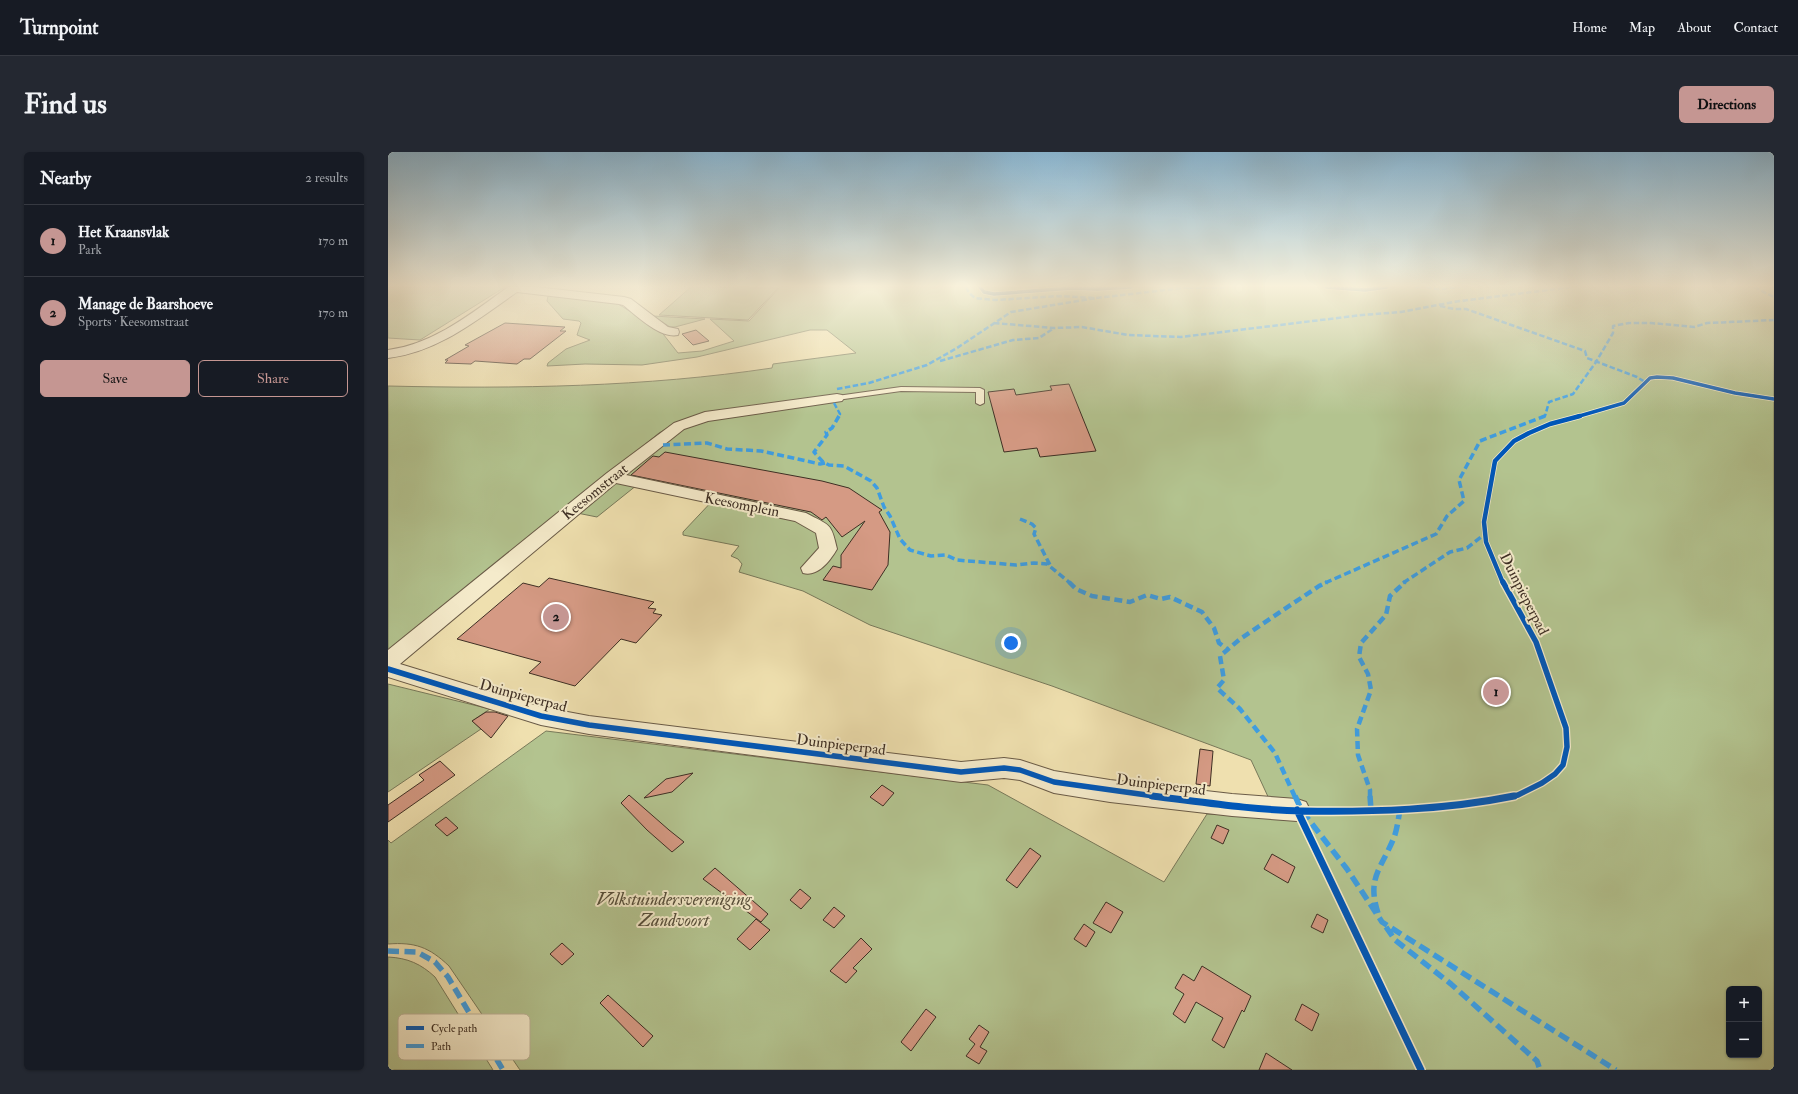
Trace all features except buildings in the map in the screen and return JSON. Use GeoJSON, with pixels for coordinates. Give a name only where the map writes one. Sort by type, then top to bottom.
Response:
{"type":"FeatureCollection","features":[{"type":"Feature","properties":{"kind":"street"},"geometry":{"type":"LineString","coordinates":[[388,354],[397,354],[435,341],[452,330]]}},
{"type":"Feature","properties":{"kind":"street"},"geometry":{"type":"LineString","coordinates":[[664,330],[673,332]]}},
{"type":"Feature","properties":{"kind":"street","name":"Keesomstraat"},"geometry":{"type":"LineString","coordinates":[[388,662],[612,477],[673,430],[686,423],[705,417],[837,398]]}},
{"type":"Feature","properties":{"kind":"street","name":"Keesomplein"},"geometry":{"type":"LineString","coordinates":[[612,477],[702,498],[800,517],[824,530],[828,549],[810,568]]}},
{"type":"Feature","properties":{"kind":"street","name":"Duinpieperpad"},"geometry":{"type":"LineString","coordinates":[[388,669],[541,716],[589,725],[960,772],[981,772],[1004,768],[1020,770],[1054,782],[1110,791],[1232,805],[1297,810]]}},
{"type":"Feature","properties":{"kind":"lane"},"geometry":{"type":"LineString","coordinates":[[837,398],[901,389],[980,390],[980,402]]}},
{"type":"Feature","properties":{"kind":"green space"},"geometry":{"type":"Polygon","coordinates":[[[388,330],[436,330],[420,340],[388,338],[388,330]]]}},
{"type":"Feature","properties":{"kind":"green space","name":"Volkstuindersvereniging Zandvoort"},"geometry":{"type":"Polygon","coordinates":[[[579,330],[660,330],[678,353],[702,351],[734,341],[722,330],[1774,330],[1774,1070],[520,1070],[513,1060],[530,1060],[530,1014],[482,1014],[449,966],[435,954],[414,945],[388,944],[388,840],[391,843],[546,731],[988,785],[1164,882],[1207,814],[1277,816],[1251,760],[1052,686],[870,625],[803,591],[739,572],[742,564],[738,559],[731,556],[739,546],[683,535],[683,532],[716,497],[714,481],[657,469],[597,517],[577,513],[686,426],[703,420],[833,402],[835,401],[835,396],[705,413],[681,422],[659,433],[388,654],[388,386],[532,387],[628,383],[772,368],[773,364],[856,353],[827,330],[810,330],[697,357],[642,365],[585,364],[547,366],[548,363],[566,349],[590,340],[577,335],[579,330]]]}},
{"type":"Feature","properties":{"kind":"green space"},"geometry":{"type":"Polygon","coordinates":[[[388,684],[490,709],[472,721],[481,729],[388,792],[388,684]]]}},
{"type":"Feature","properties":{"kind":"green space"},"geometry":{"type":"Polygon","coordinates":[[[388,957],[414,962],[435,977],[458,1014],[398,1014],[398,1060],[487,1060],[493,1070],[388,1070],[388,957]]]}},
{"type":"Feature","properties":{"kind":"marked path"},"geometry":{"type":"LineString","coordinates":[[837,389],[869,383],[927,365],[957,348],[984,330]]}},
{"type":"Feature","properties":{"kind":"marked path"},"geometry":{"type":"LineString","coordinates":[[940,361],[1013,340],[1039,338],[1051,330]]}},
{"type":"Feature","properties":{"kind":"marked path"},"geometry":{"type":"LineString","coordinates":[[1098,330],[1128,335],[1181,337],[1240,330]]}},
{"type":"Feature","properties":{"kind":"marked path"},"geometry":{"type":"LineString","coordinates":[[1525,330],[1585,351],[1587,358],[1637,377],[1645,382]]}},
{"type":"Feature","properties":{"kind":"marked path"},"geometry":{"type":"LineString","coordinates":[[1613,330],[1613,333],[1596,362],[1573,394],[1549,402],[1545,416],[1480,441],[1459,480],[1464,501],[1447,516],[1436,534],[1319,586],[1240,639],[1220,656],[1224,680],[1217,688],[1240,709],[1275,753],[1302,811],[1347,869],[1382,922],[1616,1070]]}},
{"type":"Feature","properties":{"kind":"marked path"},"geometry":{"type":"LineString","coordinates":[[834,403],[840,414],[832,428],[826,432],[827,435],[814,452],[823,462],[829,465],[844,466],[871,481],[877,488],[884,507],[890,516],[900,539],[910,550],[931,556],[946,555],[957,560],[1016,565],[1034,563],[1047,564],[1076,589],[1092,596],[1130,602],[1147,595],[1161,599],[1170,597],[1202,612],[1214,628],[1219,643],[1227,649]]}},
{"type":"Feature","properties":{"kind":"marked path"},"geometry":{"type":"LineString","coordinates":[[663,445],[707,443],[727,449],[761,451],[820,464],[825,463]]}},
{"type":"Feature","properties":{"kind":"marked path"},"geometry":{"type":"LineString","coordinates":[[1020,519],[1032,524],[1036,528],[1034,534],[1050,565]]}},
{"type":"Feature","properties":{"kind":"marked path"},"geometry":{"type":"LineString","coordinates":[[1371,810],[1370,790],[1358,755],[1357,729],[1371,690],[1368,674],[1359,657],[1361,643],[1386,615],[1390,596],[1401,585],[1450,552],[1467,548],[1485,534]]}},
{"type":"Feature","properties":{"kind":"marked path"},"geometry":{"type":"LineString","coordinates":[[1378,913],[1374,902],[1374,883],[1376,875],[1394,836],[1400,810]]}},
{"type":"Feature","properties":{"kind":"marked path"},"geometry":{"type":"LineString","coordinates":[[1386,927],[1395,940],[1451,984],[1537,1061],[1540,1070]]}},
{"type":"Feature","properties":{"kind":"marked path"},"geometry":{"type":"LineString","coordinates":[[388,951],[417,952],[435,962],[448,977],[470,1014]]}},
{"type":"Feature","properties":{"kind":"marked path"},"geometry":{"type":"LineString","coordinates":[[497,1060],[503,1070]]}},
{"type":"Feature","properties":{"kind":"cycle path"},"geometry":{"type":"LineString","coordinates":[[388,669],[541,716],[589,725],[961,772],[1004,768],[1020,770],[1054,782],[1110,791],[1232,805],[1302,811],[1427,809],[1484,802],[1518,795],[1542,783],[1555,774],[1563,765],[1567,747],[1566,728],[1536,642],[1499,576],[1486,542],[1484,522],[1495,461],[1514,441],[1529,433],[1550,424],[1611,408],[1624,403],[1631,398],[1650,378],[1673,378],[1735,393],[1774,399]]}},
{"type":"Feature","properties":{"kind":"cycle path"},"geometry":{"type":"LineString","coordinates":[[1297,810],[1421,1070]]}},
{"type":"Feature","properties":{"kind":"place","name":"Manage de Baarshoeve"},"geometry":{"type":"Point","coordinates":[556,617]}},
{"type":"Feature","properties":{"kind":"place","name":"Het Kraansvlak"},"geometry":{"type":"Point","coordinates":[1496,692]}}]}
